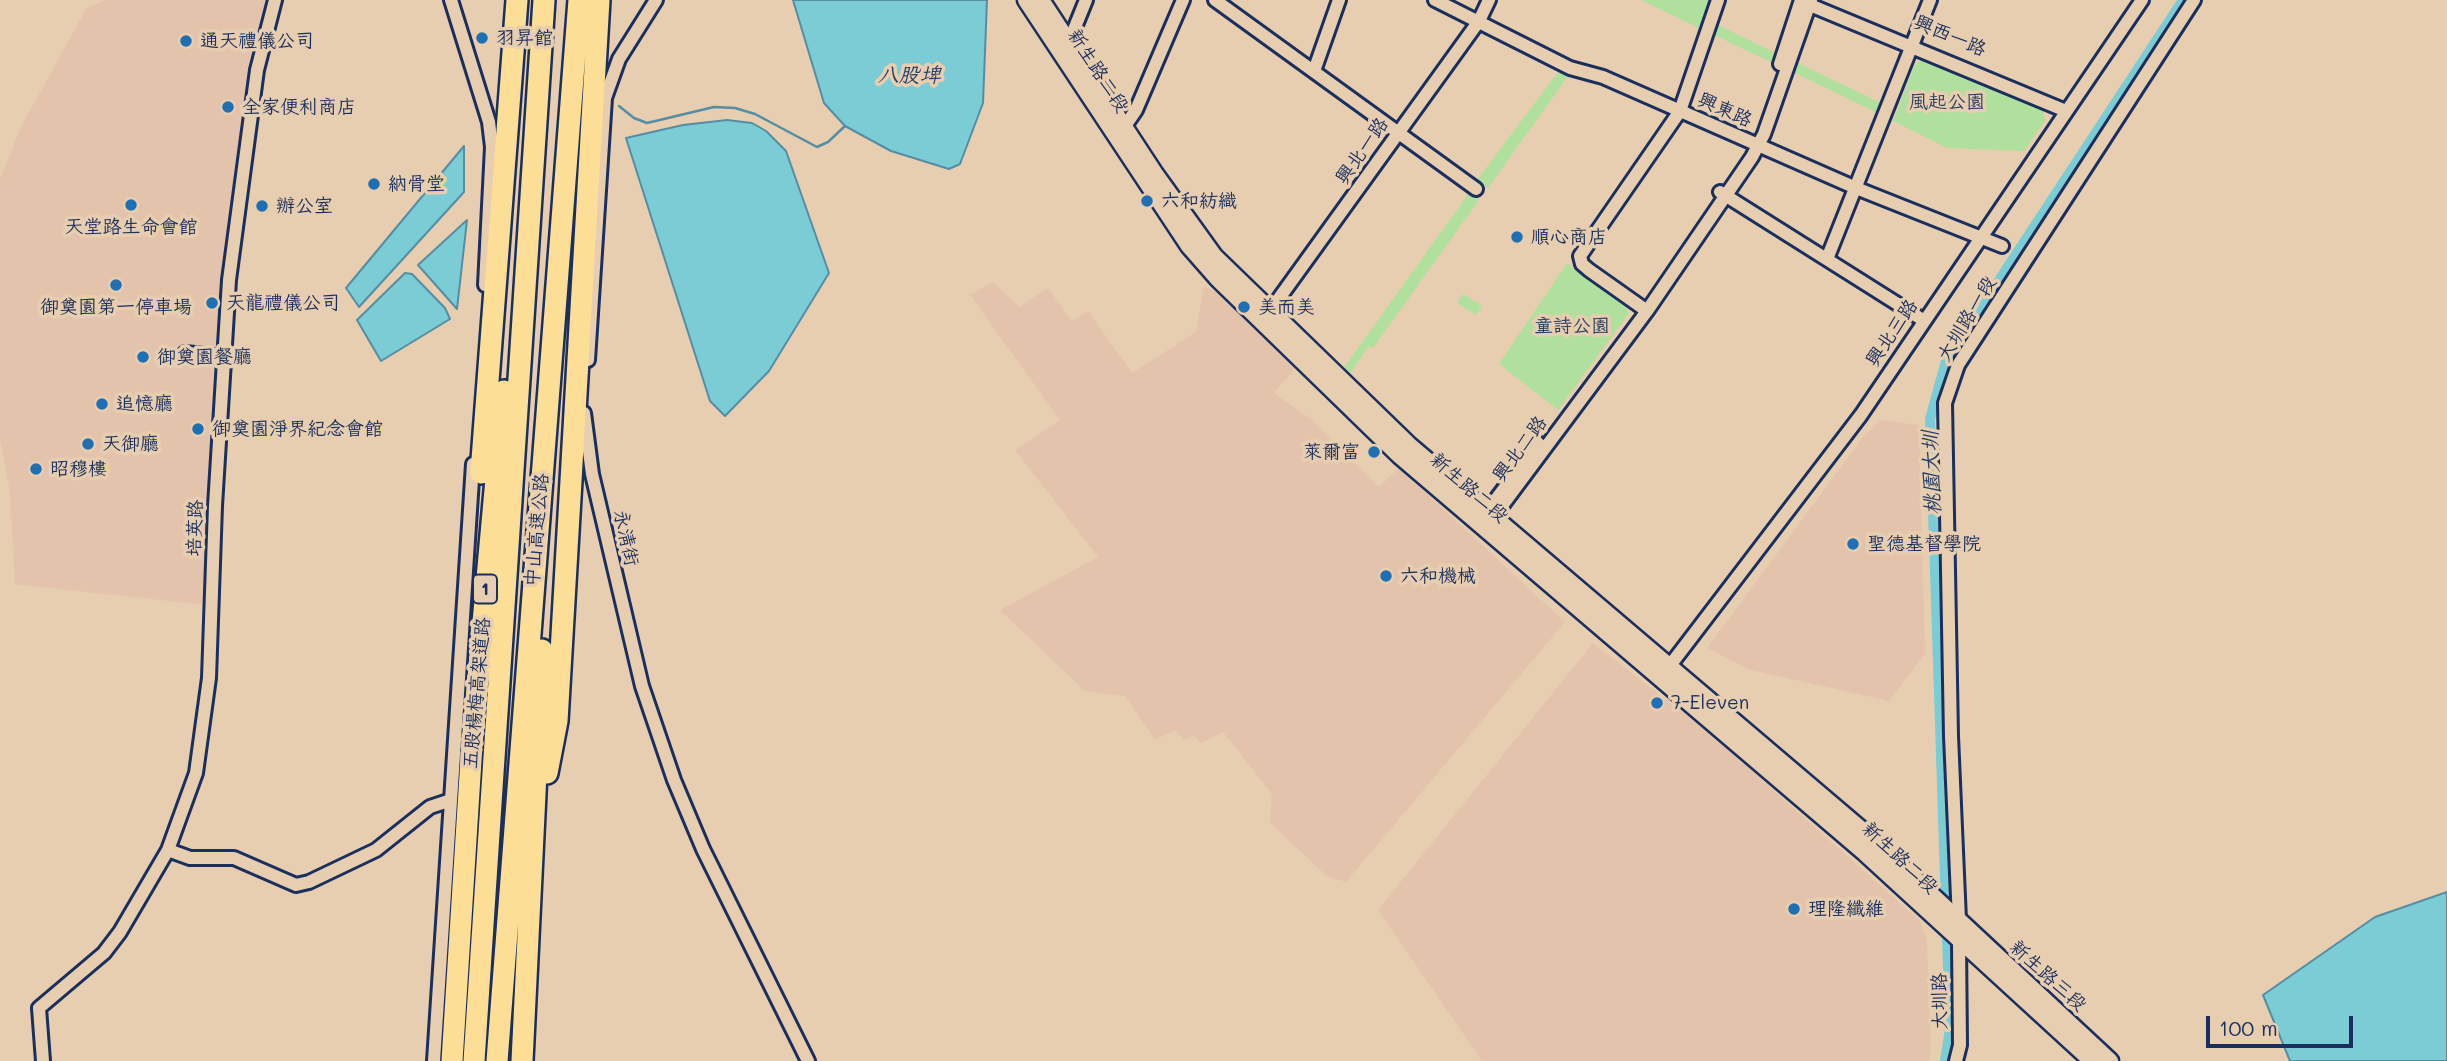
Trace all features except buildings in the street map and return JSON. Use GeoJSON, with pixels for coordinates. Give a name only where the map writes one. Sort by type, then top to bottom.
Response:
{"type":"FeatureCollection","features":[{"type":"Feature","properties":{"kind":"highway"},"geometry":{"type":"LineString","coordinates":[[472,744],[474,569],[517,0]]}},
{"type":"Feature","properties":{"kind":"highway","name":"中山高速公路"},"geometry":{"type":"LineString","coordinates":[[474,1061],[544,0]]}},
{"type":"Feature","properties":{"kind":"highway","name":"中山高速公路"},"geometry":{"type":"LineString","coordinates":[[497,1061],[579,0]]}},
{"type":"Feature","properties":{"kind":"highway"},"geometry":{"type":"LineString","coordinates":[[532,847],[557,721],[599,0]]}},
{"type":"Feature","properties":{"kind":"highway","name":"五股楊梅高架道路"},"geometry":{"type":"LineString","coordinates":[[452,1061],[472,744],[496,465],[535,118]]}},
{"type":"Feature","properties":{"kind":"highway"},"geometry":{"type":"LineString","coordinates":[[522,1061],[565,183]]}},
{"type":"Feature","properties":{"kind":"main road","name":"新生路二段"},"geometry":{"type":"LineString","coordinates":[[1026,0],[1189,247],[1265,313]]}},
{"type":"Feature","properties":{"kind":"main road","name":"新生路二段"},"geometry":{"type":"LineString","coordinates":[[1041,0],[1214,257],[1400,456],[1485,518],[1664,670],[1863,831],[1959,920]]}},
{"type":"Feature","properties":{"kind":"main road","name":"新生路二段"},"geometry":{"type":"LineString","coordinates":[[1664,670],[1959,940]]}},
{"type":"Feature","properties":{"kind":"main road","name":"新生路三段"},"geometry":{"type":"LineString","coordinates":[[1959,920],[2110,1061]]}},
{"type":"Feature","properties":{"kind":"main road","name":"新生路三段"},"geometry":{"type":"LineString","coordinates":[[1959,940],[2092,1061]]}},
{"type":"Feature","properties":{"kind":"street","name":"培英路"},"geometry":{"type":"LineString","coordinates":[[43,1061],[39,1008],[104,953],[120,932],[168,850],[196,773],[208,691],[229,280],[257,70],[275,0]]}},
{"type":"Feature","properties":{"kind":"street"},"geometry":{"type":"LineString","coordinates":[[434,1061],[493,164],[489,122],[452,0]]}},
{"type":"Feature","properties":{"kind":"street","name":"永清街"},"geometry":{"type":"LineString","coordinates":[[656,0],[619,59],[605,98],[584,407],[585,434],[625,623],[642,686],[674,780],[703,849],[808,1061]]}},
{"type":"Feature","properties":{"kind":"street"},"geometry":{"type":"LineString","coordinates":[[1069,41],[1086,0]]}},
{"type":"Feature","properties":{"kind":"street"},"geometry":{"type":"LineString","coordinates":[[1125,126],[1136,110],[1182,0]]}},
{"type":"Feature","properties":{"kind":"street"},"geometry":{"type":"LineString","coordinates":[[1215,0],[1476,189]]}},
{"type":"Feature","properties":{"kind":"street"},"geometry":{"type":"LineString","coordinates":[[1314,71],[1339,0]]}},
{"type":"Feature","properties":{"kind":"street","name":"興東路"},"geometry":{"type":"LineString","coordinates":[[1435,0],[1570,68],[1603,77],[1856,188],[2002,246]]}},
{"type":"Feature","properties":{"kind":"street"},"geometry":{"type":"LineString","coordinates":[[1476,19],[1480,0]]}},
{"type":"Feature","properties":{"kind":"street"},"geometry":{"type":"LineString","coordinates":[[1476,19],[1489,0]]}},
{"type":"Feature","properties":{"kind":"street"},"geometry":{"type":"LineString","coordinates":[[1644,309],[1589,270],[1582,264],[1580,256],[1680,111],[1718,0]]}},
{"type":"Feature","properties":{"kind":"street"},"geometry":{"type":"LineString","coordinates":[[1827,260],[1930,0]]}},
{"type":"Feature","properties":{"kind":"street","name":"大圳路一段"},"geometry":{"type":"LineString","coordinates":[[1959,920],[1951,736],[1945,403],[1958,365],[2194,0]]}},
{"type":"Feature","properties":{"kind":"street","name":"興西一路"},"geometry":{"type":"LineString","coordinates":[[1806,1],[2062,109]]}},
{"type":"Feature","properties":{"kind":"street","name":"興北二路"},"geometry":{"type":"LineString","coordinates":[[1485,518],[1644,309],[1755,144],[1806,1]]}},
{"type":"Feature","properties":{"kind":"street"},"geometry":{"type":"LineString","coordinates":[[2062,109],[2134,2]]}},
{"type":"Feature","properties":{"kind":"street","name":"興北一路"},"geometry":{"type":"LineString","coordinates":[[1265,313],[1476,19]]}},
{"type":"Feature","properties":{"kind":"street","name":"興北三路"},"geometry":{"type":"LineString","coordinates":[[1664,670],[1861,415],[1920,318],[2062,109]]}},
{"type":"Feature","properties":{"kind":"street"},"geometry":{"type":"LineString","coordinates":[[1723,194],[1920,318]]}},
{"type":"Feature","properties":{"kind":"street"},"geometry":{"type":"LineString","coordinates":[[185,353],[224,357]]}},
{"type":"Feature","properties":{"kind":"street"},"geometry":{"type":"LineString","coordinates":[[168,850],[190,858],[234,858],[296,886],[309,883],[376,849],[430,807],[451,800]]}},
{"type":"Feature","properties":{"kind":"street","name":"大圳路"},"geometry":{"type":"LineString","coordinates":[[1956,1061],[1960,1045],[1959,940]]}},
{"type":"Feature","properties":{"kind":"shaded area"},"geometry":{"type":"Polygon","coordinates":[[[105,0],[268,0],[241,134],[228,248],[205,605],[15,584],[10,493],[0,439],[0,179],[21,127],[86,9],[105,0]]]}},
{"type":"Feature","properties":{"kind":"shaded area"},"geometry":{"type":"Polygon","coordinates":[[[993,282],[1019,307],[1048,288],[1072,321],[1088,311],[1132,373],[1196,332],[1204,286],[1220,294],[1295,368],[1274,393],[1312,420],[1379,487],[1399,468],[1565,622],[1346,882],[1327,876],[1270,823],[1272,794],[1223,732],[1201,743],[1194,735],[1184,740],[1175,730],[1155,740],[1125,696],[1085,691],[1000,610],[1098,557],[1015,450],[1060,420],[970,295],[993,282]]]}},
{"type":"Feature","properties":{"kind":"shaded area","name":"聖德基督學院"},"geometry":{"type":"Polygon","coordinates":[[[1879,420],[1919,425],[1925,654],[1889,701],[1750,670],[1707,648],[1861,440],[1879,420]]]}},
{"type":"Feature","properties":{"kind":"shaded area"},"geometry":{"type":"Polygon","coordinates":[[[1593,643],[1707,731],[1920,921],[1927,939],[1931,1044],[1929,1061],[1482,1061],[1378,910],[1593,643]]]}},
{"type":"Feature","properties":{"kind":"green space"},"geometry":{"type":"Polygon","coordinates":[[[1641,0],[1711,0],[1701,29],[1641,0]]]}},
{"type":"Feature","properties":{"kind":"green space"},"geometry":{"type":"Polygon","coordinates":[[[1718,25],[1776,53],[1773,63],[1714,35],[1718,25]]]}},
{"type":"Feature","properties":{"kind":"green space","name":"風起公園"},"geometry":{"type":"Polygon","coordinates":[[[1923,58],[2043,109],[2045,121],[2024,151],[1947,148],[1893,121],[1914,66],[1923,58]]]}},
{"type":"Feature","properties":{"kind":"green space"},"geometry":{"type":"Polygon","coordinates":[[[1798,63],[1883,104],[1879,114],[1795,73],[1798,63]]]}},
{"type":"Feature","properties":{"kind":"green space"},"geometry":{"type":"Polygon","coordinates":[[[1561,68],[1571,72],[1488,188],[1477,180],[1561,68]]]}},
{"type":"Feature","properties":{"kind":"green space"},"geometry":{"type":"Polygon","coordinates":[[[1469,193],[1479,200],[1373,348],[1369,346],[1349,375],[1343,369],[1469,193]]]}},
{"type":"Feature","properties":{"kind":"green space","name":"童詩公園"},"geometry":{"type":"Polygon","coordinates":[[[1567,263],[1624,303],[1629,313],[1558,410],[1499,364],[1567,263]]]}},
{"type":"Feature","properties":{"kind":"green space"},"geometry":{"type":"Polygon","coordinates":[[[1463,294],[1482,306],[1476,315],[1457,303],[1463,294]]]}},
{"type":"Feature","properties":{"kind":"water","name":"八股埤"},"geometry":{"type":"Polygon","coordinates":[[[793,0],[987,0],[983,103],[960,164],[949,169],[891,151],[845,126],[824,103],[793,0]]]}},
{"type":"Feature","properties":{"kind":"water"},"geometry":{"type":"Polygon","coordinates":[[[727,120],[752,123],[766,131],[786,151],[829,273],[769,371],[725,416],[710,401],[626,138],[683,125],[727,120]]]}},
{"type":"Feature","properties":{"kind":"water"},"geometry":{"type":"Polygon","coordinates":[[[464,146],[464,192],[359,307],[346,288],[464,146]]]}},
{"type":"Feature","properties":{"kind":"water"},"geometry":{"type":"Polygon","coordinates":[[[467,220],[457,309],[418,265],[467,220]]]}},
{"type":"Feature","properties":{"kind":"water"},"geometry":{"type":"Polygon","coordinates":[[[405,273],[412,274],[445,308],[450,319],[381,361],[357,320],[405,273]]]}},
{"type":"Feature","properties":{"kind":"water"},"geometry":{"type":"Polygon","coordinates":[[[2447,892],[2447,1061],[2290,1061],[2263,995],[2375,917],[2447,892]]]}},
{"type":"Feature","properties":{"kind":"waterway","name":"桃園大圳"},"geometry":{"type":"LineString","coordinates":[[1945,1061],[1950,1029],[1930,419],[1946,361],[2183,0]]}},
{"type":"Feature","properties":{"kind":"waterway"},"geometry":{"type":"LineString","coordinates":[[619,106],[634,118],[647,123],[714,107],[735,108],[755,114],[817,147],[828,142],[845,126]]}},
{"type":"Feature","properties":{"kind":"place","name":"羽昇館"},"geometry":{"type":"Point","coordinates":[482,38]}},
{"type":"Feature","properties":{"kind":"place","name":"通天禮儀公司"},"geometry":{"type":"Point","coordinates":[186,41]}},
{"type":"Feature","properties":{"kind":"place","name":"全家便利商店"},"geometry":{"type":"Point","coordinates":[228,107]}},
{"type":"Feature","properties":{"kind":"place","name":"納骨堂"},"geometry":{"type":"Point","coordinates":[374,184]}},
{"type":"Feature","properties":{"kind":"place","name":"六和紡織"},"geometry":{"type":"Point","coordinates":[1147,201]}},
{"type":"Feature","properties":{"kind":"place","name":"天堂路生命會館"},"geometry":{"type":"Point","coordinates":[131,205]}},
{"type":"Feature","properties":{"kind":"place","name":"辦公室"},"geometry":{"type":"Point","coordinates":[262,206]}},
{"type":"Feature","properties":{"kind":"place","name":"順心商店"},"geometry":{"type":"Point","coordinates":[1517,237]}},
{"type":"Feature","properties":{"kind":"place","name":"御奠園第一停車場"},"geometry":{"type":"Point","coordinates":[116,285]}},
{"type":"Feature","properties":{"kind":"place","name":"天龍禮儀公司"},"geometry":{"type":"Point","coordinates":[212,303]}},
{"type":"Feature","properties":{"kind":"place","name":"美而美"},"geometry":{"type":"Point","coordinates":[1244,307]}},
{"type":"Feature","properties":{"kind":"place","name":"御奠園餐廳"},"geometry":{"type":"Point","coordinates":[143,357]}},
{"type":"Feature","properties":{"kind":"place","name":"追憶廳"},"geometry":{"type":"Point","coordinates":[102,404]}},
{"type":"Feature","properties":{"kind":"place","name":"御奠園淨界紀念會館"},"geometry":{"type":"Point","coordinates":[198,429]}},
{"type":"Feature","properties":{"kind":"place","name":"天御廳"},"geometry":{"type":"Point","coordinates":[88,444]}},
{"type":"Feature","properties":{"kind":"place","name":"萊爾富"},"geometry":{"type":"Point","coordinates":[1374,452]}},
{"type":"Feature","properties":{"kind":"place","name":"昭穆樓"},"geometry":{"type":"Point","coordinates":[36,469]}},
{"type":"Feature","properties":{"kind":"place","name":"聖德基督學院"},"geometry":{"type":"Point","coordinates":[1853,544]}},
{"type":"Feature","properties":{"kind":"place","name":"六和機械"},"geometry":{"type":"Point","coordinates":[1386,576]}},
{"type":"Feature","properties":{"kind":"place","name":"7-Eleven"},"geometry":{"type":"Point","coordinates":[1657,703]}},
{"type":"Feature","properties":{"kind":"place","name":"理隆纖維"},"geometry":{"type":"Point","coordinates":[1794,909]}}]}
